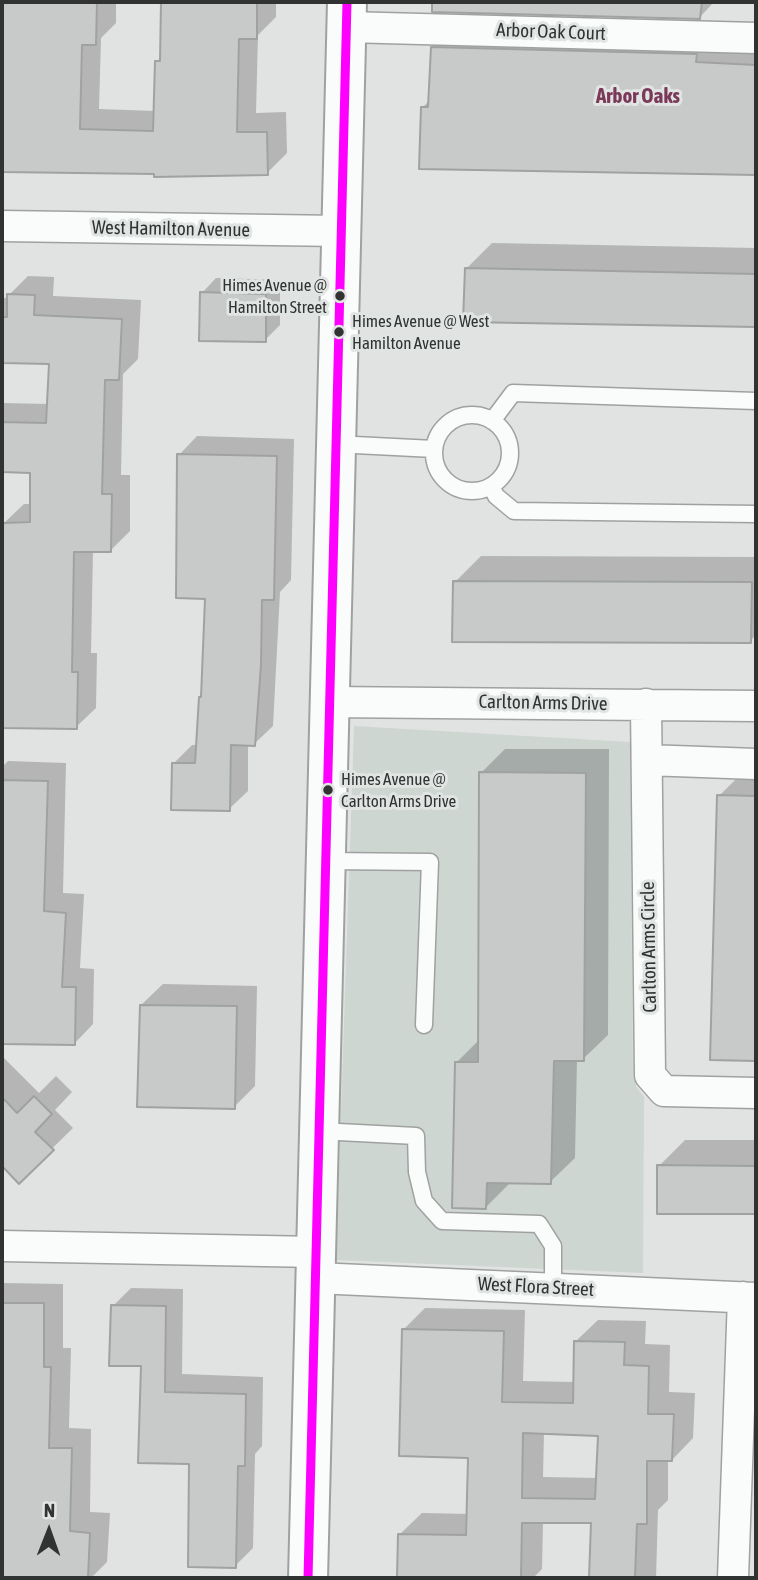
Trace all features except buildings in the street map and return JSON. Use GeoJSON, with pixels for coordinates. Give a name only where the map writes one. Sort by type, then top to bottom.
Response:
{"type":"FeatureCollection","features":[{"type":"Feature","properties":{"kind":"street","name":"Arbor Oak Court"},"geometry":{"type":"LineString","coordinates":[[347,14],[756,38]]}},
{"type":"Feature","properties":{"kind":"street"},"geometry":{"type":"LineString","coordinates":[[308,1578],[347,14]]}},
{"type":"Feature","properties":{"kind":"street","name":"West Hamilton Avenue"},"geometry":{"type":"LineString","coordinates":[[2,226],[340,231]]}},
{"type":"Feature","properties":{"kind":"street","name":"Carlton Arms Drive"},"geometry":{"type":"LineString","coordinates":[[329,702],[756,706]]}},
{"type":"Feature","properties":{"kind":"street","name":"Carlton Arms Circle"},"geometry":{"type":"LineString","coordinates":[[646,704],[650,1075],[664,1091],[756,1093]]}},
{"type":"Feature","properties":{"kind":"street"},"geometry":{"type":"LineString","coordinates":[[647,761],[756,764]]}},
{"type":"Feature","properties":{"kind":"street","name":"West Flora Street"},"geometry":{"type":"LineString","coordinates":[[2,1246],[317,1265],[553,1287],[749,1298]]}},
{"type":"Feature","properties":{"kind":"street"},"geometry":{"type":"LineString","coordinates":[[733,1578],[749,1298]]}},
{"type":"Feature","properties":{"kind":"lane"},"geometry":{"type":"LineString","coordinates":[[492,421],[513,393],[756,401]]}},
{"type":"Feature","properties":{"kind":"lane"},"geometry":{"type":"LineString","coordinates":[[468,415],[481,416],[492,421],[502,430],[508,442],[508,466],[502,477],[491,486],[469,491],[447,482],[434,461],[437,437],[445,426],[468,415]]}},
{"type":"Feature","properties":{"kind":"lane"},"geometry":{"type":"LineString","coordinates":[[335,444],[434,449]]}},
{"type":"Feature","properties":{"kind":"lane"},"geometry":{"type":"LineString","coordinates":[[491,486],[496,496],[514,510],[756,514]]}},
{"type":"Feature","properties":{"kind":"lane"},"geometry":{"type":"LineString","coordinates":[[325,861],[430,862],[424,1024]]}},
{"type":"Feature","properties":{"kind":"lane"},"geometry":{"type":"LineString","coordinates":[[319,1130],[416,1136],[417,1172],[424,1201],[442,1221],[539,1224],[552,1246],[553,1287]]}},
{"type":"Feature","properties":{"kind":"shaded area"},"geometry":{"type":"Polygon","coordinates":[[[354,726],[630,742],[633,1075],[637,1088],[644,1097],[643,1273],[336,1260],[354,726]]]}},
{"type":"Feature","properties":{"kind":"transit line"},"geometry":{"type":"LineString","coordinates":[[308,1578],[347,2]]}},
{"type":"Feature","properties":{"kind":"place","name":"Himes Avenue @ Hamilton Street"},"geometry":{"type":"Point","coordinates":[340,296]}},
{"type":"Feature","properties":{"kind":"place","name":"Himes Avenue @ West Hamilton Avenue"},"geometry":{"type":"Point","coordinates":[339,332]}},
{"type":"Feature","properties":{"kind":"place","name":"Himes Avenue @ Carlton Arms Drive"},"geometry":{"type":"Point","coordinates":[328,790]}},
{"type":"Feature","properties":{"kind":"district","name":"Arbor Oaks"},"geometry":{"type":"Point","coordinates":[638,96]}}]}
